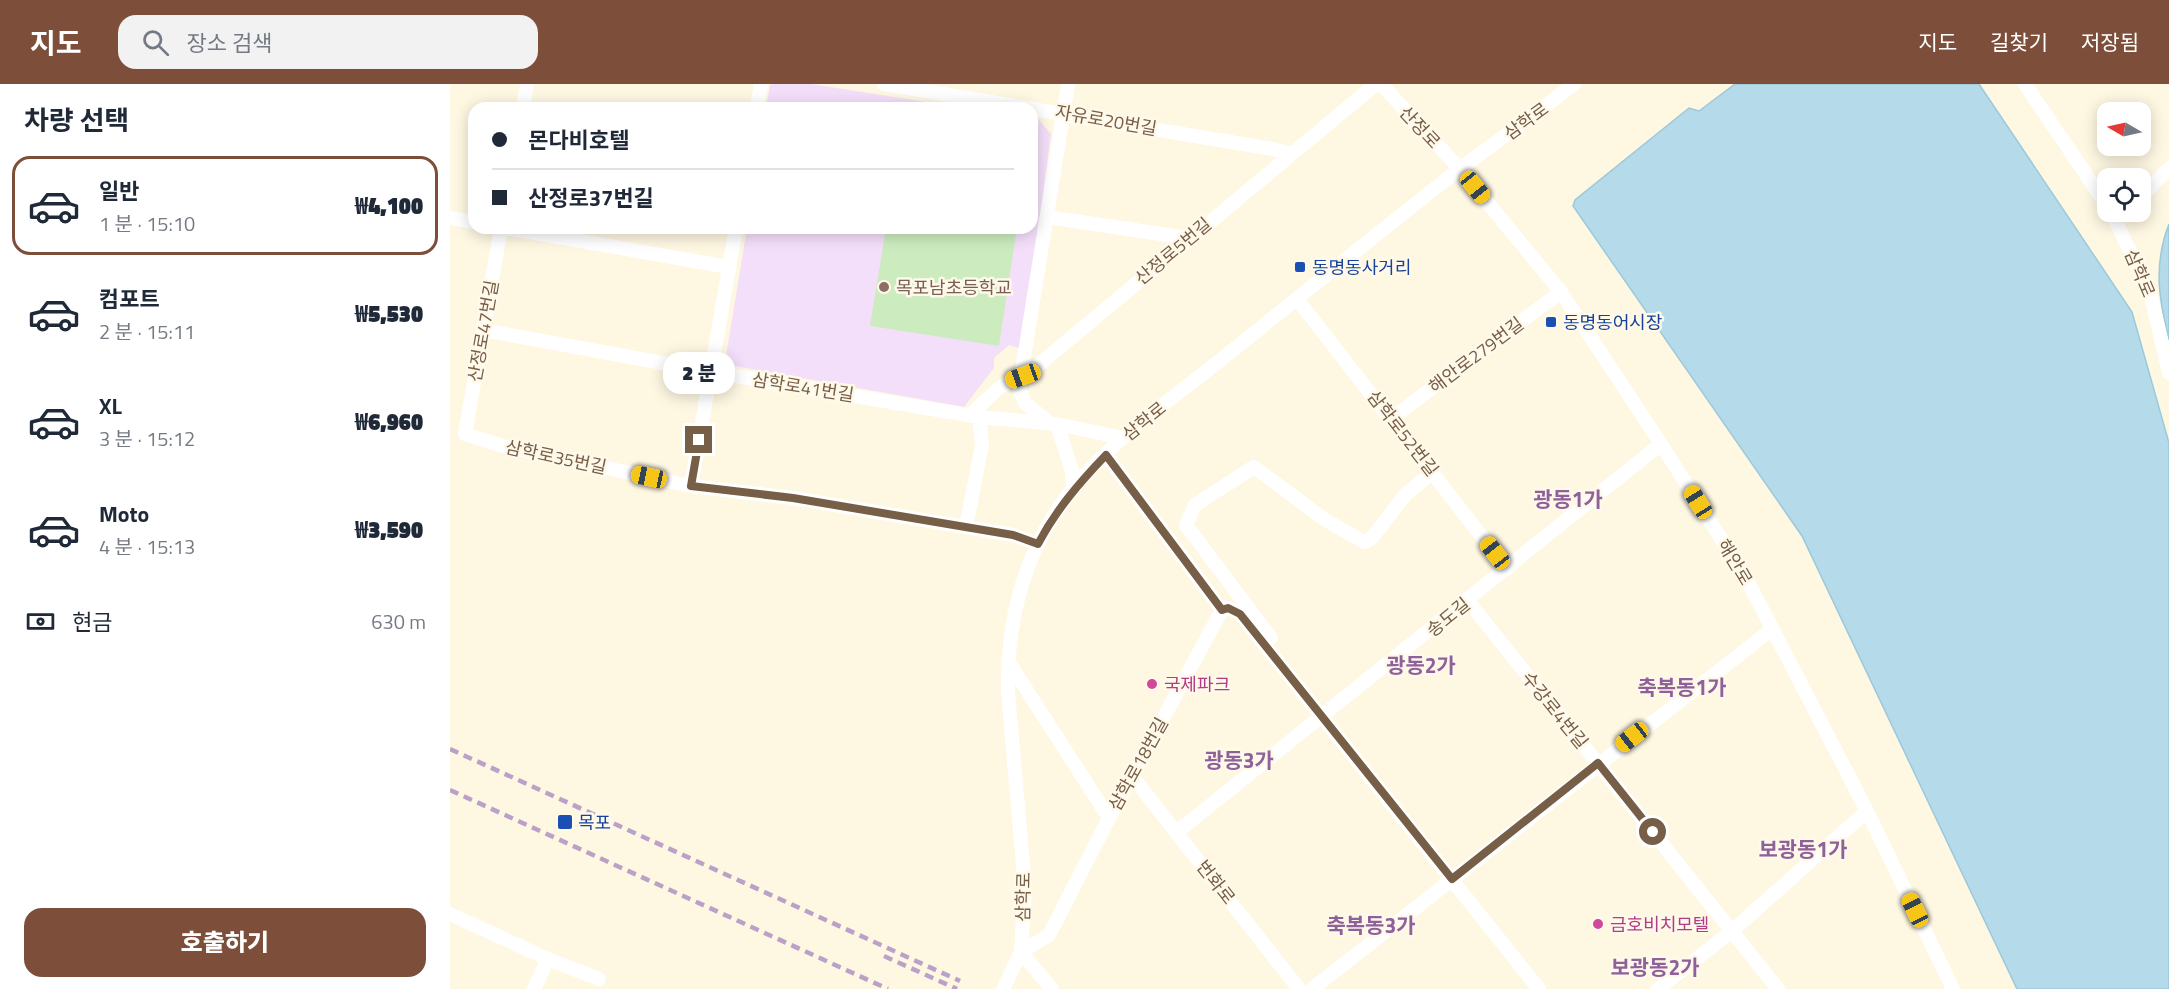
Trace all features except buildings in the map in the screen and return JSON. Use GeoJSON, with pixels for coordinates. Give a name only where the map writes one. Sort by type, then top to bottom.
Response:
{"type":"FeatureCollection","features":[{"type":"Feature","properties":{"kind":"street"},"geometry":{"type":"LineString","coordinates":[[524,102],[527,84]]}},
{"type":"Feature","properties":{"kind":"street"},"geometry":{"type":"LineString","coordinates":[[758,102],[761,84]]}},
{"type":"Feature","properties":{"kind":"street","name":"자유로20번길"},"geometry":{"type":"LineString","coordinates":[[884,84],[996,102]]}},
{"type":"Feature","properties":{"kind":"street"},"geometry":{"type":"LineString","coordinates":[[1068,84],[1020,384],[1021,398],[1031,410],[1053,423],[1072,471],[1073,490]]}},
{"type":"Feature","properties":{"kind":"street","name":"산정로5번길"},"geometry":{"type":"LineString","coordinates":[[975,416],[1000,387],[1023,376],[1376,84]]}},
{"type":"Feature","properties":{"kind":"street","name":"산정로"},"geometry":{"type":"LineString","coordinates":[[1381,84],[1460,169]]}},
{"type":"Feature","properties":{"kind":"street","name":"삼학로"},"geometry":{"type":"LineString","coordinates":[[1003,989],[1021,952],[1025,888],[1008,692],[1008,661],[1018,598],[1038,544],[1054,514],[1073,490],[1124,438],[1460,169],[1574,84]]}},
{"type":"Feature","properties":{"kind":"street"},"geometry":{"type":"LineString","coordinates":[[2025,84],[2097,191]]}},
{"type":"Feature","properties":{"kind":"street","name":"자유로20번길"},"geometry":{"type":"LineString","coordinates":[[1038,109],[1292,154]]}},
{"type":"Feature","properties":{"kind":"street"},"geometry":{"type":"LineString","coordinates":[[2151,187],[2169,168]]}},
{"type":"Feature","properties":{"kind":"street","name":"해안로"},"geometry":{"type":"LineString","coordinates":[[1460,169],[1561,292],[1746,578],[1867,812],[1953,989]]}},
{"type":"Feature","properties":{"kind":"street"},"geometry":{"type":"LineString","coordinates":[[1047,217],[1188,238]]}},
{"type":"Feature","properties":{"kind":"street"},"geometry":{"type":"LineString","coordinates":[[450,218],[468,221]]}},
{"type":"Feature","properties":{"kind":"street","name":"삼학로"},"geometry":{"type":"LineString","coordinates":[[2116,222],[2150,292],[2169,373]]}},
{"type":"Feature","properties":{"kind":"street","name":"산정로47번길"},"geometry":{"type":"LineString","coordinates":[[465,434],[500,234]]}},
{"type":"Feature","properties":{"kind":"street"},"geometry":{"type":"LineString","coordinates":[[540,234],[729,267]]}},
{"type":"Feature","properties":{"kind":"street"},"geometry":{"type":"LineString","coordinates":[[691,486],[735,234]]}},
{"type":"Feature","properties":{"kind":"street","name":"해안로279번길"},"geometry":{"type":"LineString","coordinates":[[1392,418],[1561,292]]}},
{"type":"Feature","properties":{"kind":"street","name":"삼학로52번길"},"geometry":{"type":"LineString","coordinates":[[1297,299],[1392,418],[1507,569]]}},
{"type":"Feature","properties":{"kind":"street","name":"삼학로41번길"},"geometry":{"type":"LineString","coordinates":[[483,330],[712,372],[975,416],[1053,423],[1124,438]]}},
{"type":"Feature","properties":{"kind":"street"},"geometry":{"type":"LineString","coordinates":[[966,527],[982,445],[975,416]]}},
{"type":"Feature","properties":{"kind":"street","name":"삼학로35번길"},"geometry":{"type":"LineString","coordinates":[[465,434],[503,446],[691,486],[793,498],[1013,535],[1038,544]]}},
{"type":"Feature","properties":{"kind":"street","name":"송도길"},"geometry":{"type":"LineString","coordinates":[[1177,832],[1661,444]]}},
{"type":"Feature","properties":{"kind":"street"},"geometry":{"type":"LineString","coordinates":[[1106,455],[1222,610],[1228,608],[1240,614],[1539,989]]}},
{"type":"Feature","properties":{"kind":"street"},"geometry":{"type":"LineString","coordinates":[[1269,650],[1273,641],[1186,525],[1195,506],[1254,467],[1324,519],[1364,542],[1371,539],[1406,494],[1433,472]]}},
{"type":"Feature","properties":{"kind":"street","name":"수강로4번길"},"geometry":{"type":"LineString","coordinates":[[1468,601],[1778,989]]}},
{"type":"Feature","properties":{"kind":"street","name":"삼학로18번길"},"geometry":{"type":"LineString","coordinates":[[1021,952],[1049,935],[1109,818],[1222,610]]}},
{"type":"Feature","properties":{"kind":"street"},"geometry":{"type":"LineString","coordinates":[[1312,989],[1598,763],[1771,630]]}},
{"type":"Feature","properties":{"kind":"street"},"geometry":{"type":"LineString","coordinates":[[1008,661],[1109,818]]}},
{"type":"Feature","properties":{"kind":"street","name":"번화로"},"geometry":{"type":"LineString","coordinates":[[1132,776],[1299,989]]}},
{"type":"Feature","properties":{"kind":"street"},"geometry":{"type":"LineString","coordinates":[[1658,989],[1732,931],[1867,812]]}},
{"type":"Feature","properties":{"kind":"street"},"geometry":{"type":"LineString","coordinates":[[450,914],[548,959],[599,979]]}},
{"type":"Feature","properties":{"kind":"street"},"geometry":{"type":"LineString","coordinates":[[1021,952],[1052,989]]}},
{"type":"Feature","properties":{"kind":"street"},"geometry":{"type":"LineString","coordinates":[[534,989],[548,959]]}},
{"type":"Feature","properties":{"kind":"shaded area"},"geometry":{"type":"Polygon","coordinates":[[[811,84],[926,102],[767,102],[770,85],[811,84]]]}},
{"type":"Feature","properties":{"kind":"shaded area","name":"목포남초등학교"},"geometry":{"type":"Polygon","coordinates":[[[1038,120],[1051,134],[1038,230],[1038,120]]]}},
{"type":"Feature","properties":{"kind":"shaded area","name":"목포남초등학교"},"geometry":{"type":"Polygon","coordinates":[[[746,234],[1038,234],[1022,349],[1009,345],[994,358],[994,368],[964,407],[735,366],[726,356],[746,234]]]}},
{"type":"Feature","properties":{"kind":"green space"},"geometry":{"type":"Polygon","coordinates":[[[885,234],[1016,234],[999,346],[870,326],[885,234]]]}},
{"type":"Feature","properties":{"kind":"water"},"geometry":{"type":"Polygon","coordinates":[[[1735,84],[1979,84],[2132,312],[2169,443],[2169,989],[2017,989],[1802,536],[1573,206],[1575,200],[1689,108],[1699,111],[1735,84]]]}},
{"type":"Feature","properties":{"kind":"water"},"geometry":{"type":"Polygon","coordinates":[[[2169,224],[2169,340],[2160,297],[2159,268],[2169,224]]]}},
{"type":"Feature","properties":{"kind":"railway"},"geometry":{"type":"LineString","coordinates":[[450,749],[960,981]]}},
{"type":"Feature","properties":{"kind":"railway"},"geometry":{"type":"LineString","coordinates":[[450,790],[888,989]]}},
{"type":"Feature","properties":{"kind":"railway"},"geometry":{"type":"LineString","coordinates":[[884,956],[957,989]]}},
{"type":"Feature","properties":{"kind":"place","name":"동명동사거리"},"geometry":{"type":"Point","coordinates":[1300,267]}},
{"type":"Feature","properties":{"kind":"place","name":"목포남초등학교"},"geometry":{"type":"Point","coordinates":[884,287]}},
{"type":"Feature","properties":{"kind":"place","name":"동명동어시장"},"geometry":{"type":"Point","coordinates":[1551,322]}},
{"type":"Feature","properties":{"kind":"place","name":"국제파크"},"geometry":{"type":"Point","coordinates":[1152,684]}},
{"type":"Feature","properties":{"kind":"place","name":"목포"},"geometry":{"type":"Point","coordinates":[565,822]}},
{"type":"Feature","properties":{"kind":"place","name":"금호비치모텔"},"geometry":{"type":"Point","coordinates":[1598,924]}},
{"type":"Feature","properties":{"kind":"district","name":"광동1가"},"geometry":{"type":"Point","coordinates":[1568,499]}},
{"type":"Feature","properties":{"kind":"district","name":"광동2가"},"geometry":{"type":"Point","coordinates":[1421,665]}},
{"type":"Feature","properties":{"kind":"district","name":"축복동1가"},"geometry":{"type":"Point","coordinates":[1682,687]}},
{"type":"Feature","properties":{"kind":"district","name":"광동3가"},"geometry":{"type":"Point","coordinates":[1239,760]}},
{"type":"Feature","properties":{"kind":"district","name":"보광동1가"},"geometry":{"type":"Point","coordinates":[1803,849]}},
{"type":"Feature","properties":{"kind":"district","name":"축복동3가"},"geometry":{"type":"Point","coordinates":[1371,925]}},
{"type":"Feature","properties":{"kind":"district","name":"보광동2가"},"geometry":{"type":"Point","coordinates":[1655,967]}},
{"type":"Feature","properties":{"kind":"route"},"geometry":{"type":"LineString","coordinates":[[699,440],[691,486],[793,498],[1013,535],[1038,544],[1054,514],[1106,455],[1222,610],[1228,608],[1240,614],[1452,879],[1598,763],[1653,832]]}}]}
